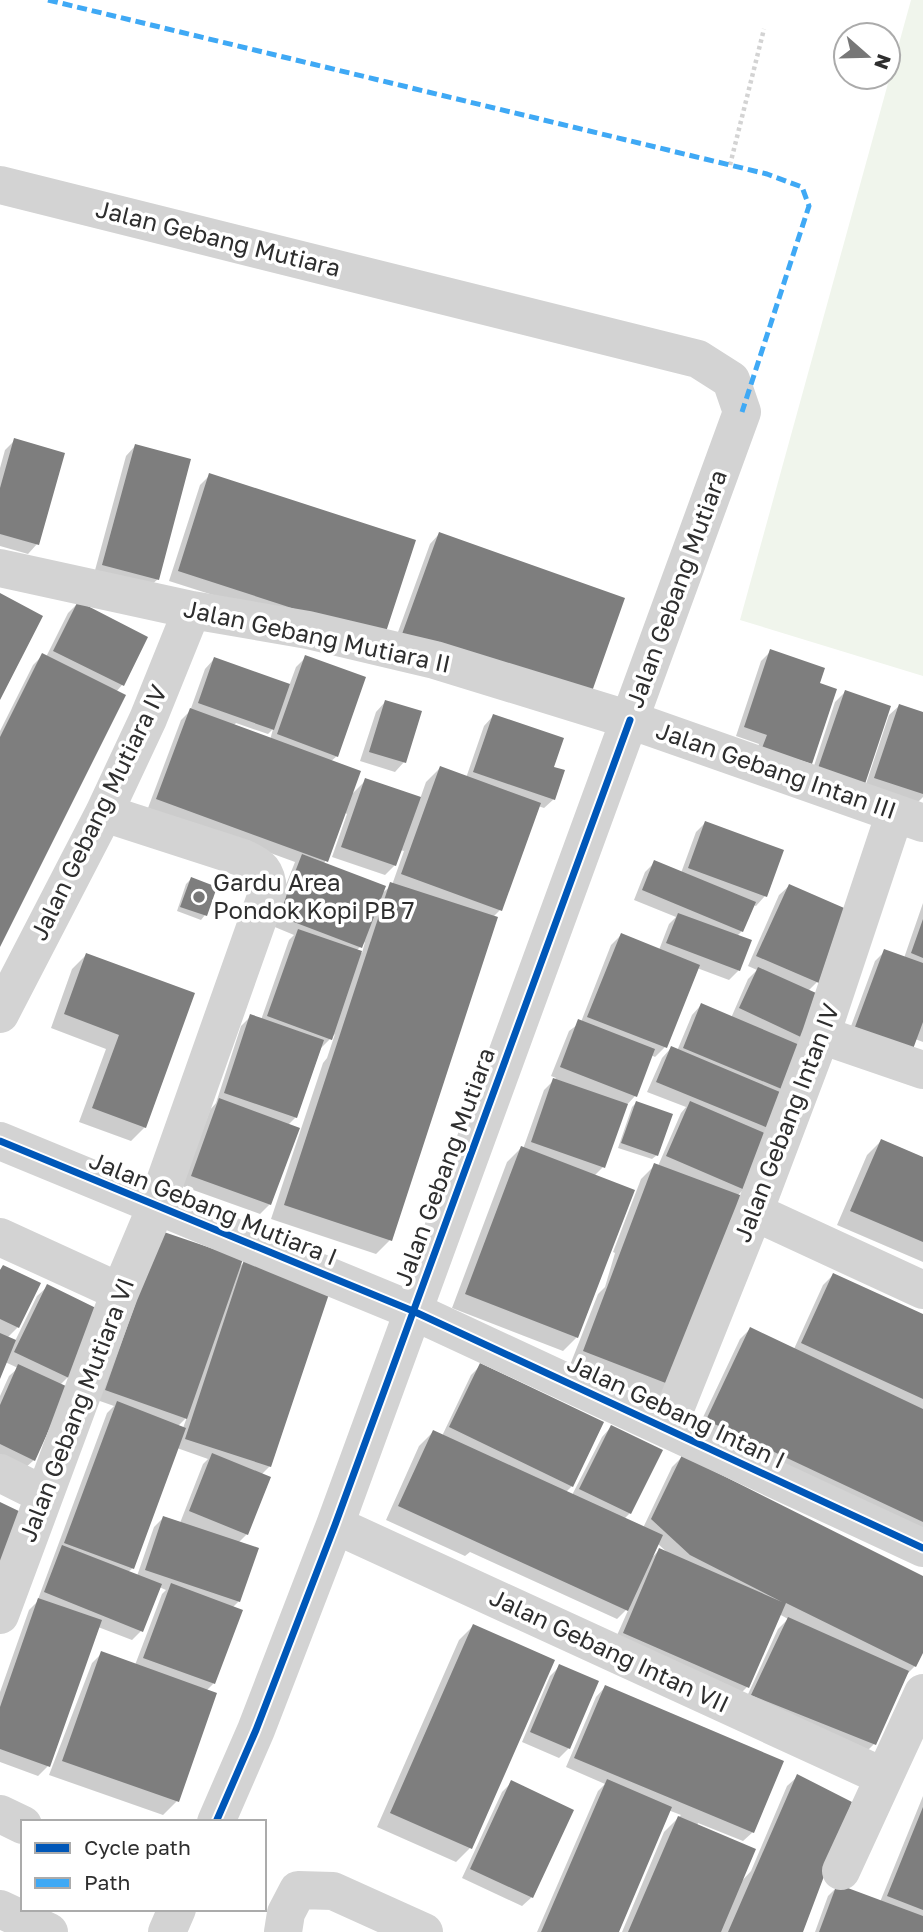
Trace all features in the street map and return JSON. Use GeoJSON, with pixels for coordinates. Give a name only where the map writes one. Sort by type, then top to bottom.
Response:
{"type":"FeatureCollection","features":[{"type":"Feature","properties":{"kind":"street","name":"Jalan Gebang Mutiara"},"geometry":{"type":"LineString","coordinates":[[0,185],[698,359],[731,380],[742,412],[335,1525],[256,1730],[217,1820]]}},
{"type":"Feature","properties":{"kind":"street","name":"Jalan Gebang Mutiara II"},"geometry":{"type":"LineString","coordinates":[[0,568],[192,610],[308,630],[435,660],[630,720]]}},
{"type":"Feature","properties":{"kind":"street","name":"Jalan Gebang Mutiara IV"},"geometry":{"type":"LineString","coordinates":[[0,1014],[104,813],[148,719],[192,610]]}},
{"type":"Feature","properties":{"kind":"street","name":"Jalan Gebang Intan III"},"geometry":{"type":"LineString","coordinates":[[630,720],[909,818]]}},
{"type":"Feature","properties":{"kind":"street","name":"Jalan Gebang Mutiara VI"},"geometry":{"type":"LineString","coordinates":[[0,1615],[120,1292],[156,1207],[268,891],[267,875],[258,864],[104,813]]}},
{"type":"Feature","properties":{"kind":"street","name":"Jalan Gebang Intan IV"},"geometry":{"type":"LineString","coordinates":[[667,1429],[909,818]]}},
{"type":"Feature","properties":{"kind":"street"},"geometry":{"type":"LineString","coordinates":[[821,1035],[923,1070]]}},
{"type":"Feature","properties":{"kind":"street","name":"Jalan Gebang Mutiara I"},"geometry":{"type":"LineString","coordinates":[[0,1141],[413,1311]]}},
{"type":"Feature","properties":{"kind":"street"},"geometry":{"type":"LineString","coordinates":[[754,1212],[923,1290]]}},
{"type":"Feature","properties":{"kind":"street"},"geometry":{"type":"LineString","coordinates":[[0,1237],[120,1292]]}},
{"type":"Feature","properties":{"kind":"street","name":"Jalan Gebang Intan I"},"geometry":{"type":"LineString","coordinates":[[413,1311],[923,1548]]}},
{"type":"Feature","properties":{"kind":"street"},"geometry":{"type":"LineString","coordinates":[[0,1473],[44,1495]]}},
{"type":"Feature","properties":{"kind":"street","name":"Jalan Gebang Intan VII"},"geometry":{"type":"LineString","coordinates":[[335,1525],[884,1777]]}},
{"type":"Feature","properties":{"kind":"street"},"geometry":{"type":"LineString","coordinates":[[841,1871],[923,1693]]}},
{"type":"Feature","properties":{"kind":"street"},"geometry":{"type":"LineString","coordinates":[[0,1815],[21,1824]]}},
{"type":"Feature","properties":{"kind":"street"},"geometry":{"type":"LineString","coordinates":[[283,1932],[286,1913],[298,1890],[333,1891],[425,1932]]}},
{"type":"Feature","properties":{"kind":"street"},"geometry":{"type":"LineString","coordinates":[[0,1909],[48,1932]]}},
{"type":"Feature","properties":{"kind":"street"},"geometry":{"type":"LineString","coordinates":[[167,1932],[176,1911]]}},
{"type":"Feature","properties":{"kind":"path"},"geometry":{"type":"LineString","coordinates":[[730,165],[764,29]]}},
{"type":"Feature","properties":{"kind":"shaded area"},"geometry":{"type":"Polygon","coordinates":[[[911,0],[923,0],[923,676],[740,620],[886,91],[902,91],[902,33],[911,0]]]}},
{"type":"Feature","properties":{"kind":"building"},"geometry":{"type":"Polygon","coordinates":[[[14,438],[65,453],[39,545],[0,534],[0,488],[14,438]]]}},
{"type":"Feature","properties":{"kind":"building"},"geometry":{"type":"Polygon","coordinates":[[[135,444],[191,459],[159,580],[102,565],[135,444]]]}},
{"type":"Feature","properties":{"kind":"building"},"geometry":{"type":"Polygon","coordinates":[[[209,473],[416,540],[384,638],[178,571],[209,473]]]}},
{"type":"Feature","properties":{"kind":"building"},"geometry":{"type":"Polygon","coordinates":[[[439,532],[625,598],[589,700],[402,634],[439,532]]]}},
{"type":"Feature","properties":{"kind":"building"},"geometry":{"type":"Polygon","coordinates":[[[0,593],[43,616],[0,700],[0,593]]]}},
{"type":"Feature","properties":{"kind":"building"},"geometry":{"type":"Polygon","coordinates":[[[78,601],[148,637],[124,686],[53,651],[78,601]]]}},
{"type":"Feature","properties":{"kind":"building"},"geometry":{"type":"Polygon","coordinates":[[[770,649],[825,668],[820,683],[837,689],[812,764],[762,748],[767,735],[744,727],[770,649]]]}},
{"type":"Feature","properties":{"kind":"building"},"geometry":{"type":"Polygon","coordinates":[[[42,653],[126,695],[0,947],[0,737],[42,653]]]}},
{"type":"Feature","properties":{"kind":"building"},"geometry":{"type":"Polygon","coordinates":[[[305,655],[366,677],[338,757],[277,734],[305,655]]]}},
{"type":"Feature","properties":{"kind":"building"},"geometry":{"type":"Polygon","coordinates":[[[214,657],[290,684],[274,730],[198,703],[214,657]]]}},
{"type":"Feature","properties":{"kind":"building"},"geometry":{"type":"Polygon","coordinates":[[[845,690],[891,706],[865,784],[818,768],[845,690]]]}},
{"type":"Feature","properties":{"kind":"building"},"geometry":{"type":"Polygon","coordinates":[[[385,700],[422,711],[406,763],[369,752],[385,700]]]}},
{"type":"Feature","properties":{"kind":"building"},"geometry":{"type":"Polygon","coordinates":[[[899,704],[923,712],[923,794],[874,778],[899,704]]]}},
{"type":"Feature","properties":{"kind":"building"},"geometry":{"type":"Polygon","coordinates":[[[190,708],[361,771],[328,862],[156,799],[190,708]]]}},
{"type":"Feature","properties":{"kind":"building"},"geometry":{"type":"Polygon","coordinates":[[[493,714],[564,738],[554,767],[565,770],[555,800],[473,772],[493,714]]]}},
{"type":"Feature","properties":{"kind":"building"},"geometry":{"type":"Polygon","coordinates":[[[440,766],[541,803],[502,911],[401,874],[440,766]]]}},
{"type":"Feature","properties":{"kind":"building"},"geometry":{"type":"Polygon","coordinates":[[[365,778],[421,797],[396,866],[341,847],[365,778]]]}},
{"type":"Feature","properties":{"kind":"building"},"geometry":{"type":"Polygon","coordinates":[[[705,821],[784,850],[767,897],[688,868],[705,821]]]}},
{"type":"Feature","properties":{"kind":"building"},"geometry":{"type":"Polygon","coordinates":[[[302,854],[386,886],[362,948],[278,916],[302,854]]]}},
{"type":"Feature","properties":{"kind":"building"},"geometry":{"type":"Polygon","coordinates":[[[654,860],[756,902],[743,932],[642,890],[654,860]]]}},
{"type":"Feature","properties":{"kind":"building","name":"Gardu Area Pondok Kopi PB 7"},"geometry":{"type":"Polygon","coordinates":[[[191,877],[217,887],[207,916],[180,907],[191,877]]]}},
{"type":"Feature","properties":{"kind":"building"},"geometry":{"type":"Polygon","coordinates":[[[390,882],[498,917],[392,1241],[284,1205],[390,882]]]}},
{"type":"Feature","properties":{"kind":"building"},"geometry":{"type":"Polygon","coordinates":[[[789,884],[851,911],[819,983],[756,956],[789,884]]]}},
{"type":"Feature","properties":{"kind":"building"},"geometry":{"type":"Polygon","coordinates":[[[678,913],[752,940],[740,971],[666,943],[678,913]]]}},
{"type":"Feature","properties":{"kind":"building"},"geometry":{"type":"Polygon","coordinates":[[[923,919],[923,958],[911,953],[923,919]]]}},
{"type":"Feature","properties":{"kind":"building"},"geometry":{"type":"Polygon","coordinates":[[[298,929],[362,951],[332,1040],[267,1016],[298,929]]]}},
{"type":"Feature","properties":{"kind":"building"},"geometry":{"type":"Polygon","coordinates":[[[621,933],[700,965],[667,1048],[587,1017],[621,933]]]}},
{"type":"Feature","properties":{"kind":"building"},"geometry":{"type":"Polygon","coordinates":[[[884,949],[923,963],[923,1022],[913,1049],[855,1027],[884,949]]]}},
{"type":"Feature","properties":{"kind":"building"},"geometry":{"type":"Polygon","coordinates":[[[86,953],[195,993],[146,1128],[92,1108],[119,1035],[64,1014],[86,953]]]}},
{"type":"Feature","properties":{"kind":"building"},"geometry":{"type":"Polygon","coordinates":[[[758,967],[825,997],[805,1039],[739,1008],[758,967]]]}},
{"type":"Feature","properties":{"kind":"building"},"geometry":{"type":"Polygon","coordinates":[[[701,1003],[802,1046],[784,1090],[683,1048],[701,1003]]]}},
{"type":"Feature","properties":{"kind":"building"},"geometry":{"type":"Polygon","coordinates":[[[250,1014],[324,1040],[297,1118],[224,1093],[250,1014]]]}},
{"type":"Feature","properties":{"kind":"building"},"geometry":{"type":"Polygon","coordinates":[[[578,1019],[655,1049],[637,1097],[560,1067],[578,1019]]]}},
{"type":"Feature","properties":{"kind":"building"},"geometry":{"type":"Polygon","coordinates":[[[671,1046],[787,1095],[773,1130],[656,1082],[671,1046]]]}},
{"type":"Feature","properties":{"kind":"building"},"geometry":{"type":"Polygon","coordinates":[[[553,1078],[628,1104],[605,1168],[531,1142],[553,1078]]]}},
{"type":"Feature","properties":{"kind":"building"},"geometry":{"type":"Polygon","coordinates":[[[219,1098],[300,1128],[271,1205],[191,1176],[219,1098]]]}},
{"type":"Feature","properties":{"kind":"building"},"geometry":{"type":"Polygon","coordinates":[[[636,1101],[673,1114],[658,1156],[621,1143],[636,1101]]]}},
{"type":"Feature","properties":{"kind":"building"},"geometry":{"type":"Polygon","coordinates":[[[690,1101],[769,1135],[745,1190],[666,1156],[690,1101]]]}},
{"type":"Feature","properties":{"kind":"building"},"geometry":{"type":"Polygon","coordinates":[[[881,1139],[923,1157],[923,1242],[850,1211],[881,1139]]]}},
{"type":"Feature","properties":{"kind":"building"},"geometry":{"type":"Polygon","coordinates":[[[521,1146],[635,1190],[578,1338],[465,1294],[521,1146]]]}},
{"type":"Feature","properties":{"kind":"building"},"geometry":{"type":"Polygon","coordinates":[[[654,1163],[748,1198],[676,1387],[583,1351],[654,1163]]]}},
{"type":"Feature","properties":{"kind":"building"},"geometry":{"type":"Polygon","coordinates":[[[161,1231],[243,1259],[187,1419],[105,1390],[161,1231]]]}},
{"type":"Feature","properties":{"kind":"building"},"geometry":{"type":"Polygon","coordinates":[[[244,1260],[331,1288],[271,1467],[185,1439],[244,1260]]]}},
{"type":"Feature","properties":{"kind":"building"},"geometry":{"type":"Polygon","coordinates":[[[3,1265],[41,1283],[19,1328],[0,1319],[0,1270],[3,1265]]]}},
{"type":"Feature","properties":{"kind":"building"},"geometry":{"type":"Polygon","coordinates":[[[833,1273],[923,1314],[923,1399],[801,1343],[833,1273]]]}},
{"type":"Feature","properties":{"kind":"building"},"geometry":{"type":"Polygon","coordinates":[[[47,1284],[102,1311],[69,1378],[14,1352],[47,1284]]]}},
{"type":"Feature","properties":{"kind":"building"},"geometry":{"type":"Polygon","coordinates":[[[750,1327],[923,1409],[923,1522],[706,1420],[750,1327]]]}},
{"type":"Feature","properties":{"kind":"building"},"geometry":{"type":"Polygon","coordinates":[[[0,1333],[16,1340],[0,1379],[0,1333]]]}},
{"type":"Feature","properties":{"kind":"building"},"geometry":{"type":"Polygon","coordinates":[[[480,1363],[604,1422],[573,1487],[449,1427],[480,1363]]]}},
{"type":"Feature","properties":{"kind":"building"},"geometry":{"type":"Polygon","coordinates":[[[18,1364],[68,1387],[35,1461],[0,1444],[0,1405],[18,1364]]]}},
{"type":"Feature","properties":{"kind":"building"},"geometry":{"type":"Polygon","coordinates":[[[117,1401],[186,1428],[134,1569],[64,1543],[117,1401]]]}},
{"type":"Feature","properties":{"kind":"building"},"geometry":{"type":"Polygon","coordinates":[[[611,1425],[663,1450],[631,1514],[579,1489],[611,1425]]]}},
{"type":"Feature","properties":{"kind":"building"},"geometry":{"type":"Polygon","coordinates":[[[433,1430],[663,1535],[628,1611],[398,1506],[433,1430]]]}},
{"type":"Feature","properties":{"kind":"building"},"geometry":{"type":"Polygon","coordinates":[[[212,1453],[271,1477],[248,1535],[189,1511],[212,1453]]]}},
{"type":"Feature","properties":{"kind":"building"},"geometry":{"type":"Polygon","coordinates":[[[682,1455],[923,1576],[923,1653],[916,1667],[786,1603],[749,1688],[623,1633],[659,1548],[782,1602],[690,1555],[651,1519],[682,1455]]]}},
{"type":"Feature","properties":{"kind":"building"},"geometry":{"type":"Polygon","coordinates":[[[0,1502],[25,1514],[0,1568],[0,1502]]]}},
{"type":"Feature","properties":{"kind":"building"},"geometry":{"type":"Polygon","coordinates":[[[163,1516],[259,1548],[240,1602],[145,1570],[163,1516]]]}},
{"type":"Feature","properties":{"kind":"building"},"geometry":{"type":"Polygon","coordinates":[[[62,1545],[162,1584],[143,1632],[44,1592],[62,1545]]]}},
{"type":"Feature","properties":{"kind":"building"},"geometry":{"type":"Polygon","coordinates":[[[171,1583],[243,1610],[215,1684],[143,1658],[171,1583]]]}},
{"type":"Feature","properties":{"kind":"building"},"geometry":{"type":"Polygon","coordinates":[[[38,1598],[102,1620],[50,1767],[0,1749],[0,1707],[38,1598]]]}},
{"type":"Feature","properties":{"kind":"building"},"geometry":{"type":"Polygon","coordinates":[[[788,1617],[909,1671],[876,1745],[751,1695],[788,1617]]]}},
{"type":"Feature","properties":{"kind":"building"},"geometry":{"type":"Polygon","coordinates":[[[473,1624],[555,1660],[472,1849],[390,1813],[473,1624]]]}},
{"type":"Feature","properties":{"kind":"building"},"geometry":{"type":"Polygon","coordinates":[[[101,1651],[217,1693],[179,1802],[62,1761],[101,1651]]]}},
{"type":"Feature","properties":{"kind":"building"},"geometry":{"type":"Polygon","coordinates":[[[559,1664],[599,1681],[570,1749],[530,1732],[559,1664]]]}},
{"type":"Feature","properties":{"kind":"building"},"geometry":{"type":"Polygon","coordinates":[[[605,1685],[784,1761],[754,1833],[574,1758],[605,1685]]]}},
{"type":"Feature","properties":{"kind":"building"},"geometry":{"type":"Polygon","coordinates":[[[797,1774],[852,1802],[803,1932],[728,1932],[797,1774]]]}},
{"type":"Feature","properties":{"kind":"building"},"geometry":{"type":"Polygon","coordinates":[[[607,1779],[672,1807],[619,1932],[541,1932],[607,1779]]]}},
{"type":"Feature","properties":{"kind":"building"},"geometry":{"type":"Polygon","coordinates":[[[511,1780],[574,1810],[533,1898],[470,1869],[511,1780]]]}},
{"type":"Feature","properties":{"kind":"building"},"geometry":{"type":"Polygon","coordinates":[[[923,1807],[923,1910],[887,1896],[923,1807]]]}},
{"type":"Feature","properties":{"kind":"building"},"geometry":{"type":"Polygon","coordinates":[[[678,1816],[756,1849],[721,1932],[628,1932],[678,1816]]]}},
{"type":"Feature","properties":{"kind":"building"},"geometry":{"type":"Polygon","coordinates":[[[837,1884],[923,1916],[923,1932],[819,1932],[837,1884]]]}},
{"type":"Feature","properties":{"kind":"marked path"},"geometry":{"type":"LineString","coordinates":[[48,0],[767,174],[802,187],[809,206],[742,412]]}},
{"type":"Feature","properties":{"kind":"cycle path"},"geometry":{"type":"LineString","coordinates":[[217,1820],[256,1730],[335,1525],[630,720]]}},
{"type":"Feature","properties":{"kind":"cycle path"},"geometry":{"type":"LineString","coordinates":[[0,1141],[413,1311],[923,1548]]}},
{"type":"Feature","properties":{"kind":"place","name":"Gardu Area Pondok Kopi PB 7"},"geometry":{"type":"Point","coordinates":[199,897]}}]}
